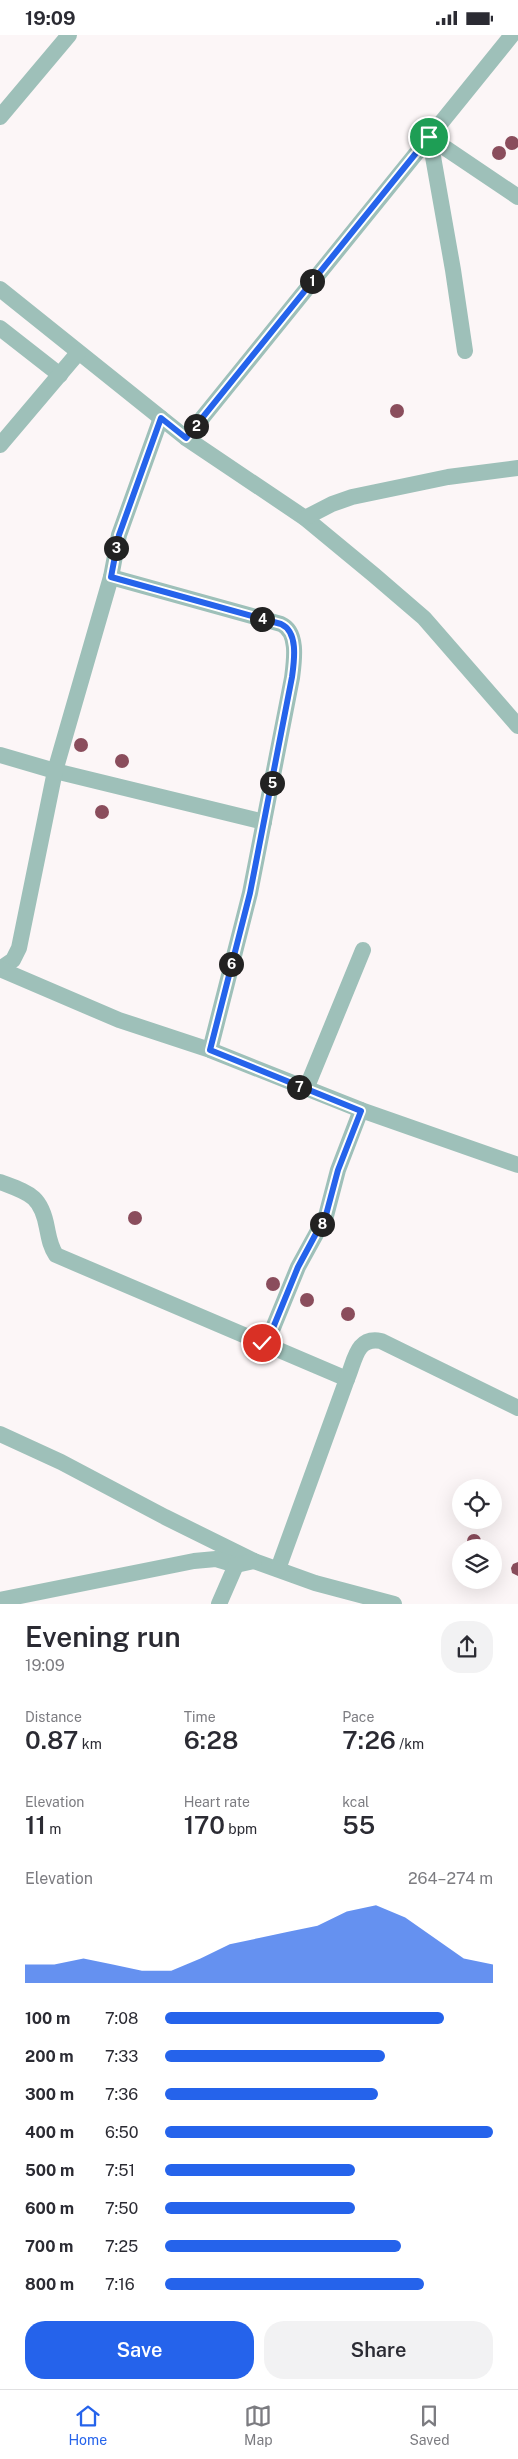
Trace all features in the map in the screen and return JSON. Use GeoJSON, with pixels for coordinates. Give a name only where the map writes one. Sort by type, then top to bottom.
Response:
{"type":"FeatureCollection","features":[{"type":"Feature","properties":{"kind":"street"},"geometry":{"type":"LineString","coordinates":[[0,117],[69,35]]}},
{"type":"Feature","properties":{"kind":"street"},"geometry":{"type":"LineString","coordinates":[[186,438],[432,140],[512,35]]}},
{"type":"Feature","properties":{"kind":"street"},"geometry":{"type":"LineString","coordinates":[[432,140],[518,197]]}},
{"type":"Feature","properties":{"kind":"street"},"geometry":{"type":"LineString","coordinates":[[432,140],[432,151],[465,351]]}},
{"type":"Feature","properties":{"kind":"street"},"geometry":{"type":"LineString","coordinates":[[0,289],[186,438],[306,518],[424,619],[500,703],[518,726]]}},
{"type":"Feature","properties":{"kind":"street"},"geometry":{"type":"LineString","coordinates":[[0,328],[60,375]]}},
{"type":"Feature","properties":{"kind":"street"},"geometry":{"type":"LineString","coordinates":[[0,445],[78,353]]}},
{"type":"Feature","properties":{"kind":"street"},"geometry":{"type":"LineString","coordinates":[[161,418],[119,535],[111,577],[55,771],[19,948],[13,960],[0,969],[119,1020],[210,1050],[361,1111],[518,1165]]}},
{"type":"Feature","properties":{"kind":"street"},"geometry":{"type":"LineString","coordinates":[[306,518],[332,504],[352,497],[448,477],[518,468]]}},
{"type":"Feature","properties":{"kind":"street"},"geometry":{"type":"LineString","coordinates":[[111,577],[273,622],[288,628],[294,647],[292,677],[250,893],[210,1050]]}},
{"type":"Feature","properties":{"kind":"street"},"geometry":{"type":"LineString","coordinates":[[500,703],[518,704]]}},
{"type":"Feature","properties":{"kind":"street"},"geometry":{"type":"LineString","coordinates":[[0,755],[55,771],[264,822]]}},
{"type":"Feature","properties":{"kind":"street"},"geometry":{"type":"LineString","coordinates":[[306,1089],[364,950]]}},
{"type":"Feature","properties":{"kind":"street"},"geometry":{"type":"LineString","coordinates":[[266,1345],[298,1267],[326,1215],[338,1170],[361,1111]]}},
{"type":"Feature","properties":{"kind":"street"},"geometry":{"type":"LineString","coordinates":[[0,1183],[29,1194],[38,1201],[45,1215],[50,1243],[56,1255],[347,1379]]}},
{"type":"Feature","properties":{"kind":"street"},"geometry":{"type":"LineString","coordinates":[[278,1569],[347,1379],[359,1348],[364,1342],[374,1339],[426,1361],[518,1407]]}},
{"type":"Feature","properties":{"kind":"street"},"geometry":{"type":"LineString","coordinates":[[0,1434],[61,1462],[254,1561],[315,1583],[394,1604]]}},
{"type":"Feature","properties":{"kind":"street"},"geometry":{"type":"LineString","coordinates":[[0,1600],[194,1561],[216,1559],[236,1565],[254,1561]]}},
{"type":"Feature","properties":{"kind":"street"},"geometry":{"type":"LineString","coordinates":[[219,1604],[236,1565]]}},
{"type":"Feature","properties":{"kind":"building"},"geometry":{"type":"Polygon","coordinates":[[[512,136],[517,138],[519,143],[517,148],[512,150],[507,148],[505,143],[507,138],[512,136]]]}},
{"type":"Feature","properties":{"kind":"building"},"geometry":{"type":"Polygon","coordinates":[[[496,146],[502,146],[506,153],[502,160],[496,160],[492,156],[492,150],[496,146]]]}},
{"type":"Feature","properties":{"kind":"building"},"geometry":{"type":"Polygon","coordinates":[[[394,404],[400,404],[404,411],[400,418],[394,418],[390,414],[390,408],[394,404]]]}},
{"type":"Feature","properties":{"kind":"building"},"geometry":{"type":"Polygon","coordinates":[[[78,738],[84,738],[88,745],[84,752],[78,752],[74,748],[74,742],[78,738]]]}},
{"type":"Feature","properties":{"kind":"building"},"geometry":{"type":"Polygon","coordinates":[[[119,754],[125,754],[129,761],[125,768],[119,768],[115,764],[115,758],[119,754]]]}},
{"type":"Feature","properties":{"kind":"building"},"geometry":{"type":"Polygon","coordinates":[[[99,805],[105,805],[109,812],[105,819],[99,819],[95,815],[95,809],[99,805]]]}},
{"type":"Feature","properties":{"kind":"building"},"geometry":{"type":"Polygon","coordinates":[[[132,1211],[138,1211],[142,1218],[138,1225],[132,1225],[128,1221],[128,1215],[132,1211]]]}},
{"type":"Feature","properties":{"kind":"building"},"geometry":{"type":"Polygon","coordinates":[[[270,1277],[276,1277],[280,1284],[276,1291],[270,1291],[266,1287],[266,1281],[270,1277]]]}},
{"type":"Feature","properties":{"kind":"building"},"geometry":{"type":"Polygon","coordinates":[[[304,1293],[310,1293],[314,1300],[310,1307],[304,1307],[300,1303],[300,1297],[304,1293]]]}},
{"type":"Feature","properties":{"kind":"building"},"geometry":{"type":"Polygon","coordinates":[[[345,1307],[351,1307],[355,1314],[351,1321],[345,1321],[341,1317],[341,1311],[345,1307]]]}},
{"type":"Feature","properties":{"kind":"building"},"geometry":{"type":"Polygon","coordinates":[[[471,1534],[477,1534],[481,1538],[467,1539],[471,1534]]]}},
{"type":"Feature","properties":{"kind":"building"},"geometry":{"type":"Polygon","coordinates":[[[518,1562],[518,1576],[512,1573],[511,1568],[513,1564],[518,1562]]]}},
{"type":"Feature","properties":{"kind":"route"},"geometry":{"type":"LineString","coordinates":[[262,1343],[266,1345],[298,1267],[326,1215],[348,1139],[361,1111],[210,1050],[250,893],[276,767],[292,677],[294,647],[288,628],[281,624],[111,577],[119,535],[161,418],[186,438],[429,137]]}}]}
